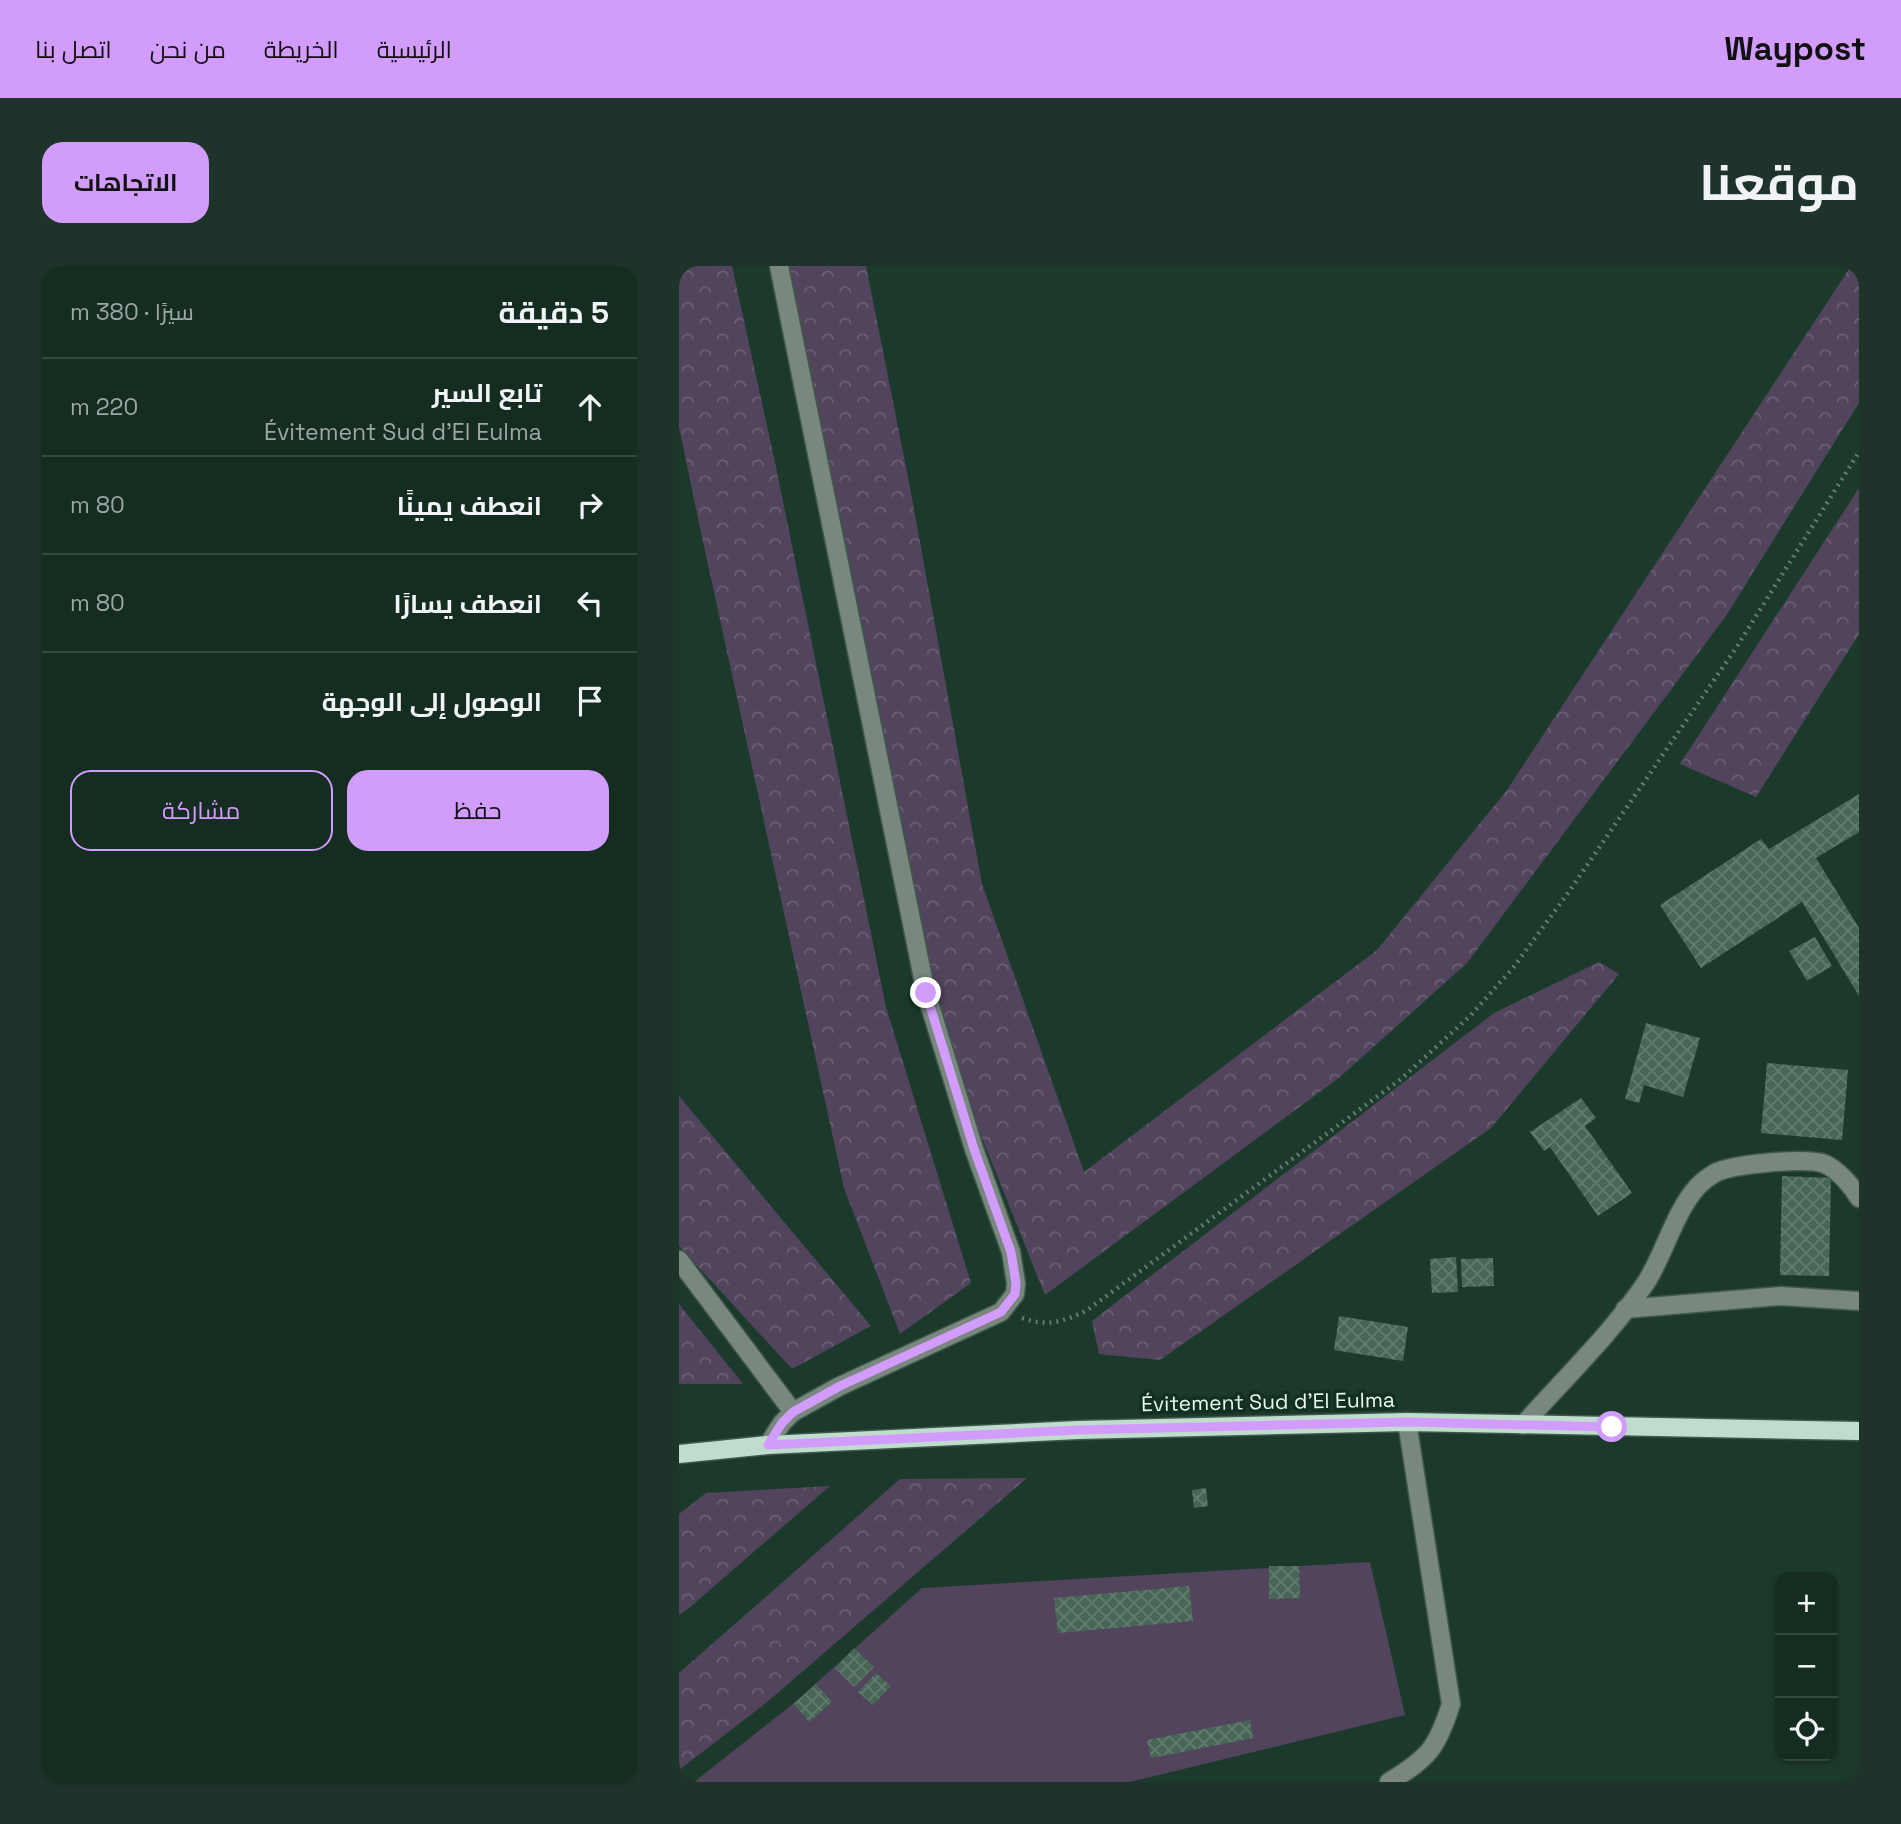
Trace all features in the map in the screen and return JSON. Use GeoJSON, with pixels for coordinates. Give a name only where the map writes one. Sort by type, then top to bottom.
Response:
{"type":"FeatureCollection","features":[{"type":"Feature","properties":{"kind":"main road","name":"Évitement Sud d'El Eulma"},"geometry":{"type":"LineString","coordinates":[[679,1454],[768,1445],[1078,1430],[1407,1422],[1859,1431]]}},
{"type":"Feature","properties":{"kind":"street"},"geometry":{"type":"LineString","coordinates":[[768,1445],[782,1423],[793,1412],[840,1386],[1001,1312],[1015,1294],[1016,1283],[1011,1252],[974,1149],[926,993],[779,266]]}},
{"type":"Feature","properties":{"kind":"street"},"geometry":{"type":"LineString","coordinates":[[1523,1425],[1608,1331],[1646,1283],[1698,1186],[1715,1173],[1737,1167],[1787,1161],[1825,1164],[1843,1178],[1859,1198]]}},
{"type":"Feature","properties":{"kind":"street"},"geometry":{"type":"LineString","coordinates":[[679,1260],[793,1412]]}},
{"type":"Feature","properties":{"kind":"street"},"geometry":{"type":"LineString","coordinates":[[1625,1309],[1781,1296],[1859,1301]]}},
{"type":"Feature","properties":{"kind":"street"},"geometry":{"type":"LineString","coordinates":[[1389,1782],[1419,1763],[1441,1734],[1451,1704],[1407,1422]]}},
{"type":"Feature","properties":{"kind":"path"},"geometry":{"type":"LineString","coordinates":[[1001,1312],[1047,1324],[1060,1323],[1086,1311],[1401,1079],[1470,1016],[1513,968],[1568,893],[1736,648],[1859,452]]}},
{"type":"Feature","properties":{"kind":"green space"},"geometry":{"type":"Polygon","coordinates":[[[679,266],[732,266],[776,467],[886,1007],[971,1283],[900,1334],[844,1188],[679,427],[679,266]]]}},
{"type":"Feature","properties":{"kind":"green space"},"geometry":{"type":"Polygon","coordinates":[[[776,266],[866,266],[910,487],[982,884],[1084,1172],[1377,950],[1507,790],[1851,266],[1859,266],[1859,403],[1726,616],[1467,963],[1340,1077],[1045,1295],[957,1076],[904,881],[776,266]]]}},
{"type":"Feature","properties":{"kind":"green space"},"geometry":{"type":"Polygon","coordinates":[[[1859,488],[1859,634],[1756,797],[1680,764],[1859,488]]]}},
{"type":"Feature","properties":{"kind":"green space"},"geometry":{"type":"Polygon","coordinates":[[[1599,962],[1619,974],[1491,1128],[1160,1360],[1099,1354],[1092,1321],[1494,1013],[1599,962]]]}},
{"type":"Feature","properties":{"kind":"green space"},"geometry":{"type":"Polygon","coordinates":[[[679,1096],[871,1326],[792,1369],[679,1246],[679,1096]]]}},
{"type":"Feature","properties":{"kind":"green space"},"geometry":{"type":"Polygon","coordinates":[[[679,1304],[743,1384],[679,1384],[679,1304]]]}},
{"type":"Feature","properties":{"kind":"green space"},"geometry":{"type":"Polygon","coordinates":[[[1027,1478],[766,1703],[679,1770],[679,1673],[900,1479],[1027,1478]]]}},
{"type":"Feature","properties":{"kind":"green space"},"geometry":{"type":"Polygon","coordinates":[[[830,1486],[679,1615],[679,1514],[706,1493],[830,1486]]]}},
{"type":"Feature","properties":{"kind":"green space"},"geometry":{"type":"Polygon","coordinates":[[[1370,1562],[1405,1715],[1130,1782],[694,1782],[794,1703],[922,1588],[1370,1562]]]}},
{"type":"Feature","properties":{"kind":"building"},"geometry":{"type":"Polygon","coordinates":[[[1859,794],[1859,832],[1816,858],[1859,928],[1859,996],[1802,902],[1701,968],[1660,905],[1761,839],[1769,849],[1859,794]]]}},
{"type":"Feature","properties":{"kind":"building"},"geometry":{"type":"Polygon","coordinates":[[[1815,937],[1832,966],[1807,981],[1789,951],[1815,937]]]}},
{"type":"Feature","properties":{"kind":"building"},"geometry":{"type":"Polygon","coordinates":[[[1646,1023],[1700,1038],[1683,1097],[1644,1085],[1639,1103],[1625,1099],[1646,1023]]]}},
{"type":"Feature","properties":{"kind":"building"},"geometry":{"type":"Polygon","coordinates":[[[1767,1063],[1848,1070],[1842,1140],[1761,1133],[1767,1063]]]}},
{"type":"Feature","properties":{"kind":"building"},"geometry":{"type":"Polygon","coordinates":[[[1581,1098],[1596,1118],[1585,1126],[1632,1193],[1598,1216],[1550,1147],[1544,1151],[1530,1132],[1581,1098]]]}},
{"type":"Feature","properties":{"kind":"building"},"geometry":{"type":"Polygon","coordinates":[[[1782,1176],[1831,1178],[1829,1276],[1780,1275],[1782,1176]]]}},
{"type":"Feature","properties":{"kind":"building"},"geometry":{"type":"Polygon","coordinates":[[[1456,1257],[1458,1292],[1432,1293],[1430,1259],[1456,1257]]]}},
{"type":"Feature","properties":{"kind":"building"},"geometry":{"type":"Polygon","coordinates":[[[1493,1258],[1494,1286],[1462,1287],[1461,1259],[1493,1258]]]}},
{"type":"Feature","properties":{"kind":"building"},"geometry":{"type":"Polygon","coordinates":[[[1339,1316],[1408,1327],[1403,1361],[1334,1350],[1339,1316]]]}},
{"type":"Feature","properties":{"kind":"building"},"geometry":{"type":"Polygon","coordinates":[[[1206,1488],[1208,1506],[1194,1508],[1192,1490],[1206,1488]]]}},
{"type":"Feature","properties":{"kind":"building"},"geometry":{"type":"Polygon","coordinates":[[[1269,1566],[1299,1566],[1300,1598],[1269,1599],[1269,1566]]]}},
{"type":"Feature","properties":{"kind":"building"},"geometry":{"type":"Polygon","coordinates":[[[1189,1586],[1193,1621],[1058,1633],[1054,1598],[1189,1586]]]}},
{"type":"Feature","properties":{"kind":"building"},"geometry":{"type":"Polygon","coordinates":[[[854,1648],[874,1667],[854,1687],[835,1668],[854,1648]]]}},
{"type":"Feature","properties":{"kind":"building"},"geometry":{"type":"Polygon","coordinates":[[[876,1673],[891,1686],[873,1705],[858,1692],[876,1673]]]}},
{"type":"Feature","properties":{"kind":"building"},"geometry":{"type":"Polygon","coordinates":[[[816,1684],[832,1702],[809,1722],[794,1704],[816,1684]]]}},
{"type":"Feature","properties":{"kind":"building"},"geometry":{"type":"Polygon","coordinates":[[[1250,1720],[1253,1738],[1151,1758],[1147,1740],[1250,1720]]]}},
{"type":"Feature","properties":{"kind":"route"},"geometry":{"type":"LineString","coordinates":[[926,993],[974,1149],[1011,1252],[1015,1294],[1001,1312],[840,1386],[793,1412],[782,1423],[768,1445],[1078,1430],[1407,1422],[1612,1427]]}}]}
